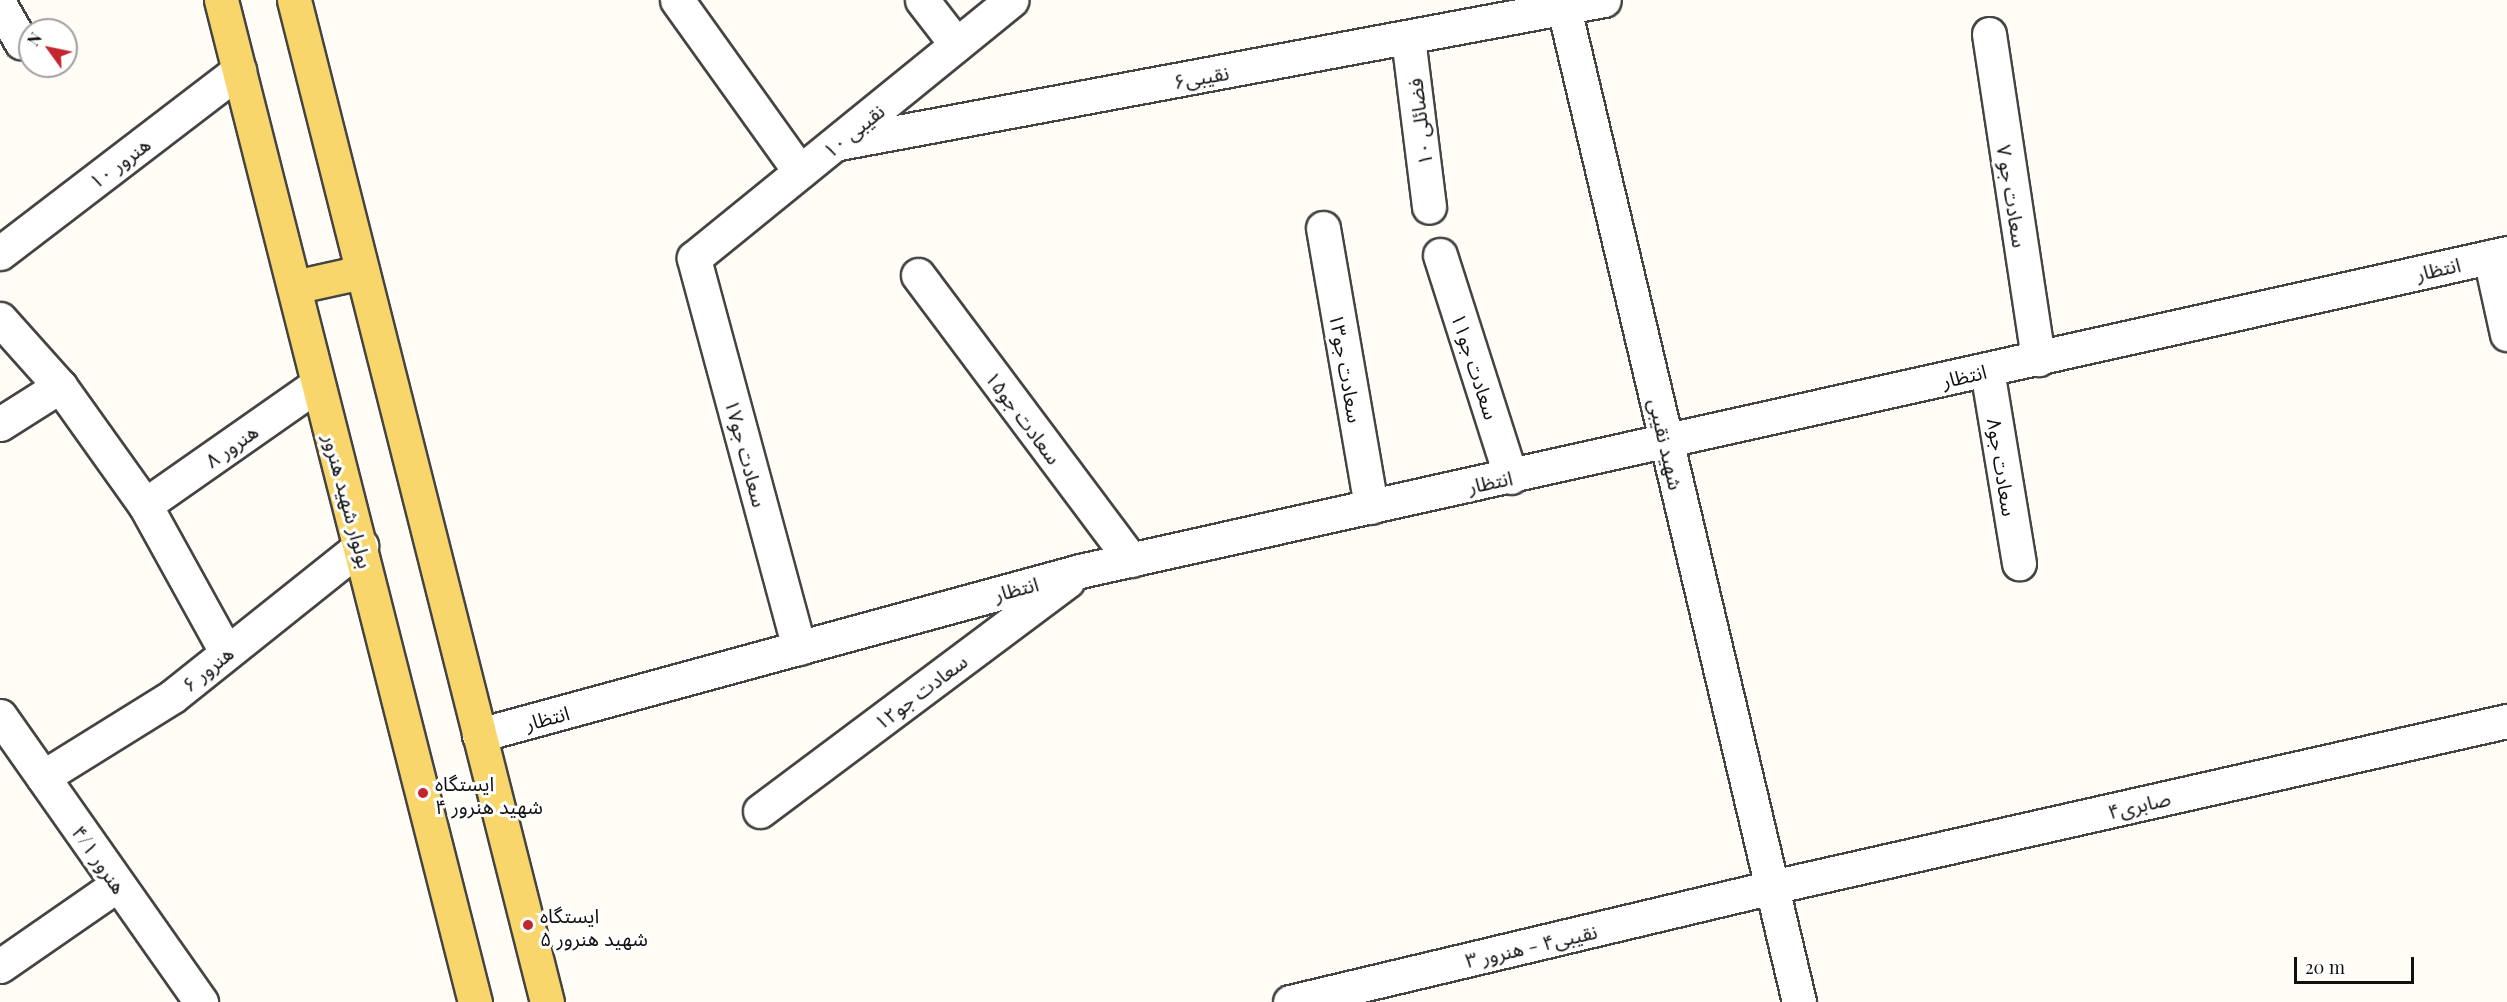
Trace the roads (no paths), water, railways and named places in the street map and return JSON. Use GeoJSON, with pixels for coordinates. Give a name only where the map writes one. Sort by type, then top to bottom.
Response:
{"type":"FeatureCollection","features":[{"type":"Feature","properties":{"kind":"main road","name":"بولوار شهید هنرور"},"geometry":{"type":"LineString","coordinates":[[221,0],[318,384],[362,546],[476,1002]]}},
{"type":"Feature","properties":{"kind":"main road"},"geometry":{"type":"LineString","coordinates":[[294,0],[547,1002]]}},
{"type":"Feature","properties":{"kind":"main road"},"geometry":{"type":"LineString","coordinates":[[294,287],[362,272]]}},
{"type":"Feature","properties":{"kind":"street"},"geometry":{"type":"LineString","coordinates":[[677,0],[800,172]]}},
{"type":"Feature","properties":{"kind":"street"},"geometry":{"type":"LineString","coordinates":[[922,0],[956,44]]}},
{"type":"Feature","properties":{"kind":"street","name":"نقیبی ۱۰"},"geometry":{"type":"LineString","coordinates":[[694,258],[1011,0]]}},
{"type":"Feature","properties":{"kind":"street","name":"نقیبی۶"},"geometry":{"type":"LineString","coordinates":[[838,143],[1408,38],[1563,5],[1604,0]]}},
{"type":"Feature","properties":{"kind":"street"},"geometry":{"type":"LineString","coordinates":[[0,5],[18,37]]}},
{"type":"Feature","properties":{"kind":"street","name":"شهید نقیبی"},"geometry":{"type":"LineString","coordinates":[[1563,5],[1799,1002]]}},
{"type":"Feature","properties":{"kind":"street","name":"سعادت جو ۷"},"geometry":{"type":"LineString","coordinates":[[1989,34],[2038,359]]}},
{"type":"Feature","properties":{"kind":"street","name":"فضائلی ۱۰"},"geometry":{"type":"LineString","coordinates":[[1408,38],[1429,207]]}},
{"type":"Feature","properties":{"kind":"street","name":"هنرور ۱۰"},"geometry":{"type":"LineString","coordinates":[[0,253],[238,70]]}},
{"type":"Feature","properties":{"kind":"street","name":"سعادت جو۱۳"},"geometry":{"type":"LineString","coordinates":[[1323,228],[1371,507]]}},
{"type":"Feature","properties":{"kind":"street","name":"سعادت جو۱۱"},"geometry":{"type":"LineString","coordinates":[[1440,255],[1511,477]]}},
{"type":"Feature","properties":{"kind":"street"},"geometry":{"type":"LineString","coordinates":[[2499,255],[2507,334]]}},
{"type":"Feature","properties":{"kind":"street","name":"انتظار"},"geometry":{"type":"LineString","coordinates":[[479,735],[1080,571],[1511,477],[2499,255]]}},
{"type":"Feature","properties":{"kind":"street","name":"سعادت جو۱۷"},"geometry":{"type":"LineString","coordinates":[[694,258],[799,648]]}},
{"type":"Feature","properties":{"kind":"street","name":"سعادت جو۱۵"},"geometry":{"type":"LineString","coordinates":[[918,275],[1131,560]]}},
{"type":"Feature","properties":{"kind":"street"},"geometry":{"type":"LineString","coordinates":[[0,319],[60,386],[145,505],[226,652]]}},
{"type":"Feature","properties":{"kind":"street","name":"سعادت جو۸"},"geometry":{"type":"LineString","coordinates":[[1987,370],[2019,563]]}},
{"type":"Feature","properties":{"kind":"street","name":"هنرور ۸"},"geometry":{"type":"LineString","coordinates":[[145,505],[318,384]]}},
{"type":"Feature","properties":{"kind":"street"},"geometry":{"type":"LineString","coordinates":[[0,424],[60,386]]}},
{"type":"Feature","properties":{"kind":"street","name":"هنرور ۶"},"geometry":{"type":"LineString","coordinates":[[43,777],[173,696],[362,546]]}},
{"type":"Feature","properties":{"kind":"street","name":"سعادت جو۱۲"},"geometry":{"type":"LineString","coordinates":[[760,811],[1080,571]]}},
{"type":"Feature","properties":{"kind":"street","name":"هنرور ۴/۱"},"geometry":{"type":"LineString","coordinates":[[0,716],[201,1002]]}},
{"type":"Feature","properties":{"kind":"street","name":"صابری۴"},"geometry":{"type":"LineString","coordinates":[[1772,887],[2507,721]]}},
{"type":"Feature","properties":{"kind":"street"},"geometry":{"type":"LineString","coordinates":[[0,966],[117,885]]}},
{"type":"Feature","properties":{"kind":"street","name":"نقیبی۴ - هنرور ۳"},"geometry":{"type":"LineString","coordinates":[[1290,1002],[1772,887]]}},
{"type":"Feature","properties":{"kind":"place","name":"ایستگاه شهید هنرور ۴"},"geometry":{"type":"Point","coordinates":[423,793]}},
{"type":"Feature","properties":{"kind":"place","name":"ایستگاه شهید هنرور ۵"},"geometry":{"type":"Point","coordinates":[528,925]}}]}
